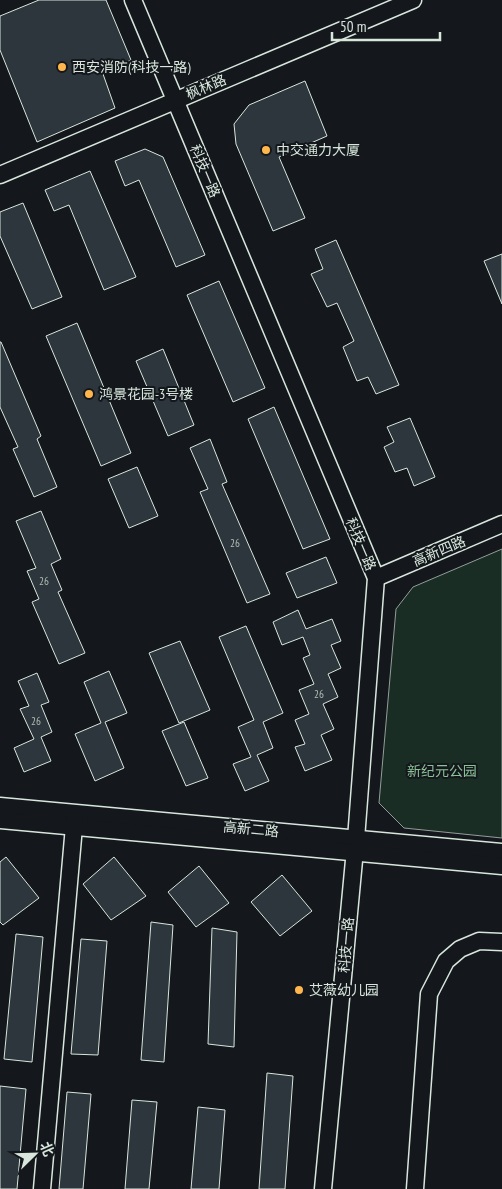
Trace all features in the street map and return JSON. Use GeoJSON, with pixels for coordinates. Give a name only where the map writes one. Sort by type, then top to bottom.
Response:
{"type":"FeatureCollection","features":[{"type":"Feature","properties":{"kind":"street","name":"科技一路"},"geometry":{"type":"LineString","coordinates":[[133,0],[376,578],[355,846],[323,1189]]}},
{"type":"Feature","properties":{"kind":"street","name":"枫林路"},"geometry":{"type":"LineString","coordinates":[[0,175],[413,0]]}},
{"type":"Feature","properties":{"kind":"street","name":"高新四路"},"geometry":{"type":"LineString","coordinates":[[376,578],[502,524]]}},
{"type":"Feature","properties":{"kind":"street","name":"高新二路"},"geometry":{"type":"LineString","coordinates":[[0,806],[74,820]]}},
{"type":"Feature","properties":{"kind":"street","name":"高新二路"},"geometry":{"type":"LineString","coordinates":[[0,820],[74,820],[355,846],[502,866]]}},
{"type":"Feature","properties":{"kind":"street"},"geometry":{"type":"LineString","coordinates":[[42,1189],[74,820]]}},
{"type":"Feature","properties":{"kind":"street","name":"高新二路"},"geometry":{"type":"LineString","coordinates":[[355,846],[502,852]]}},
{"type":"Feature","properties":{"kind":"street"},"geometry":{"type":"LineString","coordinates":[[415,1189],[429,994],[446,961],[460,949],[479,941],[502,942]]}},
{"type":"Feature","properties":{"kind":"green space","name":"新纪元公园"},"geometry":{"type":"Polygon","coordinates":[[[502,549],[502,838],[404,828],[379,803],[396,609],[413,587],[502,549]]]}},
{"type":"Feature","properties":{"kind":"building","name":"西安消防(科技一路)"},"geometry":{"type":"Polygon","coordinates":[[[39,0],[106,0],[131,60],[103,74],[115,108],[37,142],[0,50],[0,16],[39,0]]]}},
{"type":"Feature","properties":{"kind":"building","name":"中交通力大厦"},"geometry":{"type":"Polygon","coordinates":[[[305,81],[327,136],[279,157],[305,218],[273,231],[236,144],[234,124],[249,105],[305,81]]]}},
{"type":"Feature","properties":{"kind":"building"},"geometry":{"type":"Polygon","coordinates":[[[145,149],[163,157],[205,255],[176,267],[139,180],[125,186],[115,161],[145,149]]]}},
{"type":"Feature","properties":{"kind":"building"},"geometry":{"type":"Polygon","coordinates":[[[90,171],[136,277],[104,290],[69,205],[54,211],[45,190],[90,171]]]}},
{"type":"Feature","properties":{"kind":"building"},"geometry":{"type":"Polygon","coordinates":[[[23,203],[62,297],[32,309],[0,236],[0,212],[23,203]]]}},
{"type":"Feature","properties":{"kind":"building"},"geometry":{"type":"Polygon","coordinates":[[[336,240],[399,385],[376,394],[368,377],[357,381],[343,347],[354,341],[337,303],[327,307],[311,274],[323,269],[315,249],[336,240]]]}},
{"type":"Feature","properties":{"kind":"building"},"geometry":{"type":"Polygon","coordinates":[[[502,254],[502,304],[484,261],[502,254]]]}},
{"type":"Feature","properties":{"kind":"building"},"geometry":{"type":"Polygon","coordinates":[[[219,281],[265,388],[233,402],[187,295],[219,281]]]}},
{"type":"Feature","properties":{"kind":"building","name":"鸿景花园-3号楼"},"geometry":{"type":"Polygon","coordinates":[[[77,323],[131,453],[101,466],[46,336],[77,323]]]}},
{"type":"Feature","properties":{"kind":"building"},"geometry":{"type":"Polygon","coordinates":[[[0,342],[41,436],[37,439],[57,487],[34,497],[13,449],[18,447],[0,407],[0,342]]]}},
{"type":"Feature","properties":{"kind":"building"},"geometry":{"type":"Polygon","coordinates":[[[163,349],[194,425],[168,436],[136,361],[163,349]]]}},
{"type":"Feature","properties":{"kind":"building"},"geometry":{"type":"Polygon","coordinates":[[[274,407],[330,539],[303,549],[248,419],[274,407]]]}},
{"type":"Feature","properties":{"kind":"building"},"geometry":{"type":"Polygon","coordinates":[[[410,418],[435,477],[414,486],[407,468],[395,472],[384,447],[394,442],[387,427],[410,418]]]}},
{"type":"Feature","properties":{"kind":"building"},"geometry":{"type":"Polygon","coordinates":[[[210,439],[227,482],[222,484],[270,594],[247,603],[200,492],[208,489],[190,448],[210,439]]]}},
{"type":"Feature","properties":{"kind":"building"},"geometry":{"type":"Polygon","coordinates":[[[137,467],[158,516],[129,528],[108,479],[137,467]]]}},
{"type":"Feature","properties":{"kind":"building"},"geometry":{"type":"Polygon","coordinates":[[[41,511],[61,559],[51,564],[62,590],[58,592],[85,653],[59,664],[32,602],[39,599],[27,571],[36,568],[16,521],[41,511]]]}},
{"type":"Feature","properties":{"kind":"building"},"geometry":{"type":"Polygon","coordinates":[[[326,557],[337,583],[297,598],[286,573],[326,557]]]}},
{"type":"Feature","properties":{"kind":"building"},"geometry":{"type":"Polygon","coordinates":[[[298,610],[306,629],[332,619],[341,641],[331,645],[341,668],[328,674],[338,697],[323,704],[334,729],[321,735],[332,760],[305,771],[295,747],[305,744],[295,720],[309,714],[299,690],[314,684],[303,658],[310,655],[303,637],[282,645],[273,622],[298,610]]]}},
{"type":"Feature","properties":{"kind":"building"},"geometry":{"type":"Polygon","coordinates":[[[246,626],[283,713],[263,722],[273,748],[257,755],[269,781],[245,791],[233,764],[251,757],[238,727],[254,720],[219,637],[246,626]]]}},
{"type":"Feature","properties":{"kind":"building"},"geometry":{"type":"Polygon","coordinates":[[[180,641],[210,710],[179,723],[149,653],[180,641]]]}},
{"type":"Feature","properties":{"kind":"building"},"geometry":{"type":"Polygon","coordinates":[[[109,671],[127,713],[105,722],[124,768],[95,781],[75,734],[101,723],[84,682],[109,671]]]}},
{"type":"Feature","properties":{"kind":"building"},"geometry":{"type":"Polygon","coordinates":[[[37,673],[49,702],[41,705],[52,732],[41,737],[51,761],[24,772],[14,748],[34,739],[20,709],[29,706],[18,681],[37,673]]]}},
{"type":"Feature","properties":{"kind":"building"},"geometry":{"type":"Polygon","coordinates":[[[184,722],[208,778],[186,786],[162,731],[184,722]]]}},
{"type":"Feature","properties":{"kind":"building"},"geometry":{"type":"Polygon","coordinates":[[[6,857],[39,898],[3,925],[0,922],[0,862],[6,857]]]}},
{"type":"Feature","properties":{"kind":"building"},"geometry":{"type":"Polygon","coordinates":[[[114,857],[146,896],[111,920],[83,884],[114,857]]]}},
{"type":"Feature","properties":{"kind":"building"},"geometry":{"type":"Polygon","coordinates":[[[199,866],[229,903],[196,927],[168,892],[199,866]]]}},
{"type":"Feature","properties":{"kind":"building"},"geometry":{"type":"Polygon","coordinates":[[[282,875],[312,911],[280,936],[251,902],[282,875]]]}},
{"type":"Feature","properties":{"kind":"building"},"geometry":{"type":"Polygon","coordinates":[[[151,922],[173,925],[164,1062],[141,1060],[151,922]]]}},
{"type":"Feature","properties":{"kind":"building"},"geometry":{"type":"Polygon","coordinates":[[[212,928],[237,932],[234,1047],[208,1044],[212,928]]]}},
{"type":"Feature","properties":{"kind":"building"},"geometry":{"type":"Polygon","coordinates":[[[16,934],[43,937],[32,1062],[4,1059],[16,934]]]}},
{"type":"Feature","properties":{"kind":"building"},"geometry":{"type":"Polygon","coordinates":[[[81,939],[107,941],[98,1055],[71,1054],[81,939]]]}},
{"type":"Feature","properties":{"kind":"building"},"geometry":{"type":"Polygon","coordinates":[[[267,1073],[293,1076],[285,1189],[259,1189],[267,1073]]]}},
{"type":"Feature","properties":{"kind":"building"},"geometry":{"type":"Polygon","coordinates":[[[0,1086],[26,1089],[17,1189],[0,1189],[0,1086]]]}},
{"type":"Feature","properties":{"kind":"building"},"geometry":{"type":"Polygon","coordinates":[[[67,1092],[91,1094],[83,1189],[59,1189],[67,1092]]]}},
{"type":"Feature","properties":{"kind":"building"},"geometry":{"type":"Polygon","coordinates":[[[132,1100],[157,1102],[149,1189],[125,1189],[132,1100]]]}},
{"type":"Feature","properties":{"kind":"building"},"geometry":{"type":"Polygon","coordinates":[[[198,1107],[225,1110],[219,1189],[191,1189],[198,1107]]]}},
{"type":"Feature","properties":{"kind":"place","name":"西安消防(科技一路)"},"geometry":{"type":"Point","coordinates":[62,67]}},
{"type":"Feature","properties":{"kind":"place","name":"中交通力大厦"},"geometry":{"type":"Point","coordinates":[266,150]}},
{"type":"Feature","properties":{"kind":"place","name":"鸿景花园-3号楼"},"geometry":{"type":"Point","coordinates":[89,394]}},
{"type":"Feature","properties":{"kind":"place","name":"艾薇幼儿园"},"geometry":{"type":"Point","coordinates":[299,990]}}]}
